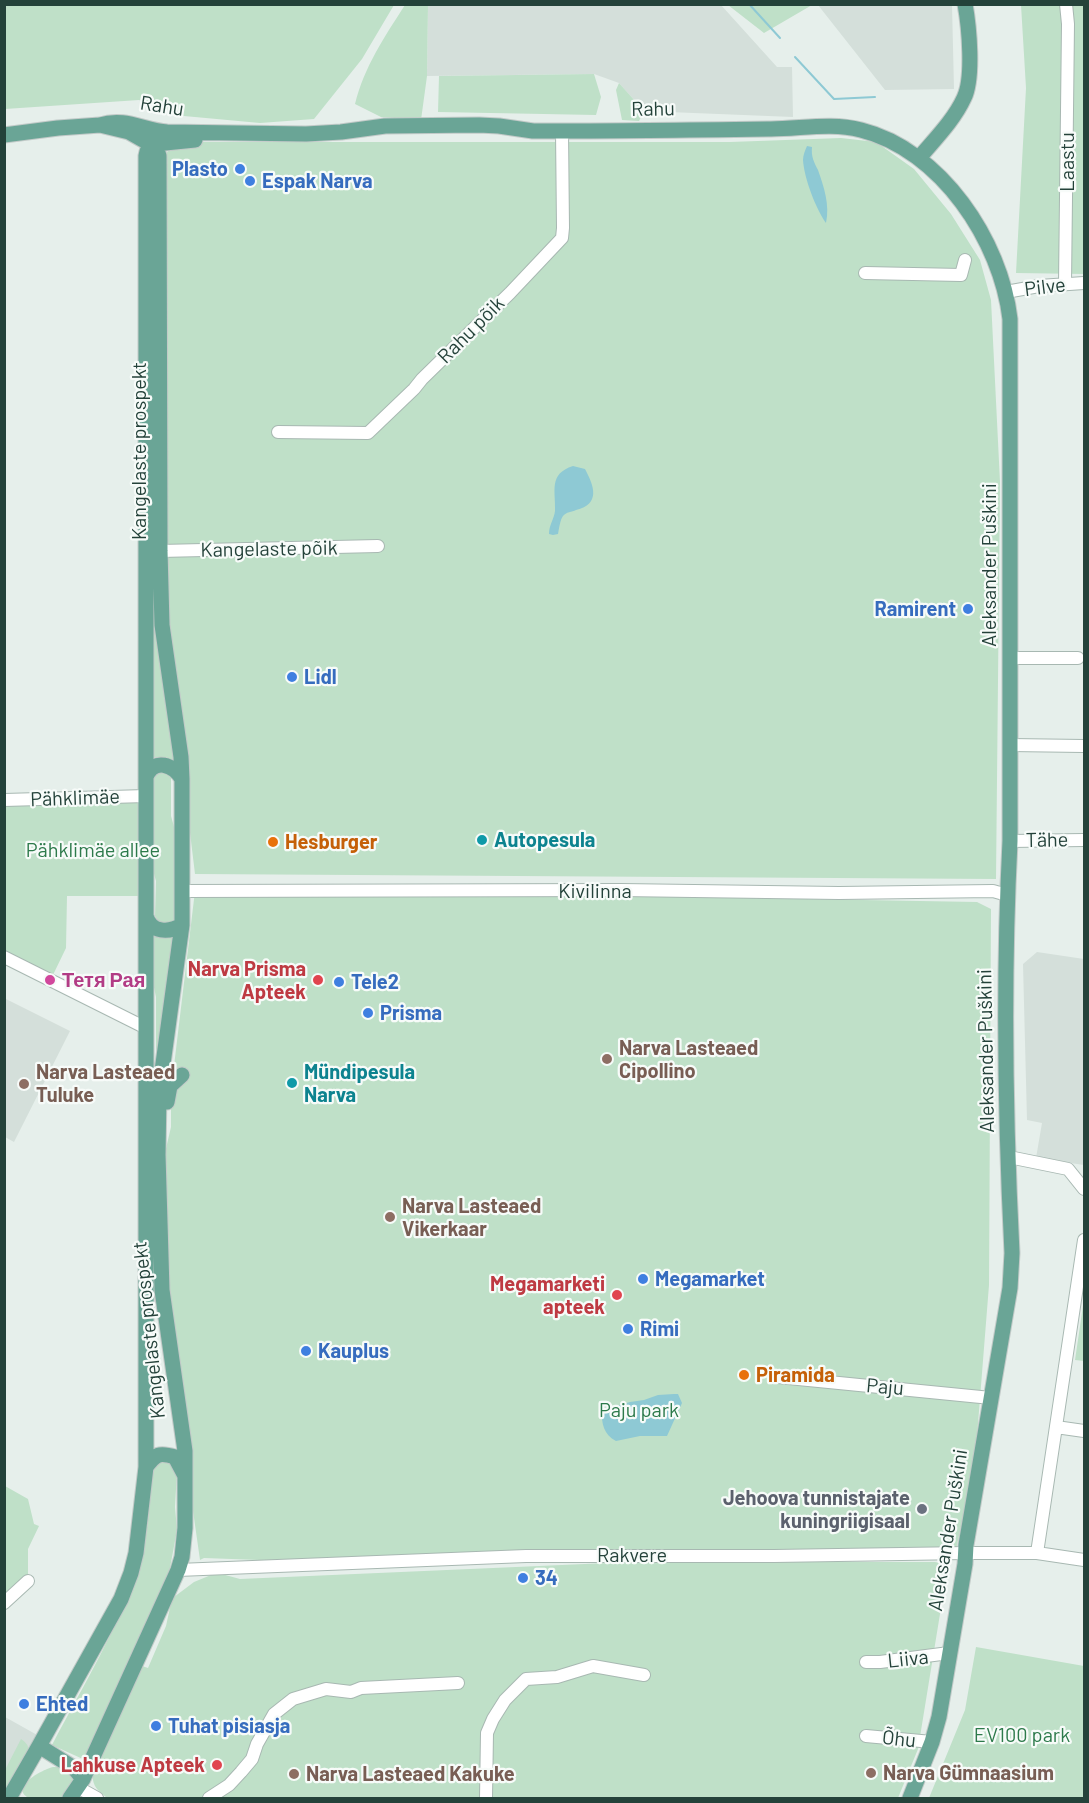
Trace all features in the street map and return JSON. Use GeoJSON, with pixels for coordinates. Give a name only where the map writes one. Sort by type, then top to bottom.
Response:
{"type":"FeatureCollection","features":[{"type":"Feature","properties":{"kind":"main road"},"geometry":{"type":"LineString","coordinates":[[919,158],[966,96],[969,83],[969,40],[965,4]]}},
{"type":"Feature","properties":{"kind":"main road","name":"Rahu"},"geometry":{"type":"LineString","coordinates":[[4,135],[117,122],[137,124],[143,127],[158,145]]}},
{"type":"Feature","properties":{"kind":"main road","name":"Rahu"},"geometry":{"type":"LineString","coordinates":[[100,125],[135,134],[158,145],[208,139],[218,133],[306,134],[385,126],[499,126],[562,131],[774,129],[819,126],[859,129],[892,140],[919,158],[950,187],[990,249],[1006,292]]}},
{"type":"Feature","properties":{"kind":"main road"},"geometry":{"type":"LineString","coordinates":[[892,140],[917,142],[941,131]]}},
{"type":"Feature","properties":{"kind":"main road"},"geometry":{"type":"LineString","coordinates":[[941,131],[936,157],[950,187]]}},
{"type":"Feature","properties":{"kind":"main road","name":"Kangelaste prospekt"},"geometry":{"type":"LineString","coordinates":[[77,1789],[178,1570],[182,1557],[185,1528],[185,1451],[162,1290],[158,1155],[159,1093],[182,925],[182,779],[181,757],[162,625],[158,145]]}},
{"type":"Feature","properties":{"kind":"main road","name":"Kangelaste prospekt"},"geometry":{"type":"LineString","coordinates":[[16,1794],[39,1746],[121,1599],[136,1553],[146,1467],[146,777],[158,145]]}},
{"type":"Feature","properties":{"kind":"main road","name":"Aleksander Puškini"},"geometry":{"type":"LineString","coordinates":[[910,1798],[932,1743],[939,1717],[1010,1288],[1012,1252],[1006,1029],[1007,895],[1010,841],[1010,319],[1006,292]]}},
{"type":"Feature","properties":{"kind":"main road"},"geometry":{"type":"LineString","coordinates":[[146,777],[152,768],[162,765],[174,769],[182,779]]}},
{"type":"Feature","properties":{"kind":"main road"},"geometry":{"type":"LineString","coordinates":[[146,916],[152,926],[159,930],[171,930],[182,925]]}},
{"type":"Feature","properties":{"kind":"main road"},"geometry":{"type":"LineString","coordinates":[[146,1069],[162,1072]]}},
{"type":"Feature","properties":{"kind":"main road"},"geometry":{"type":"LineString","coordinates":[[158,1155],[164,1132],[170,1086],[182,1075]]}},
{"type":"Feature","properties":{"kind":"main road"},"geometry":{"type":"LineString","coordinates":[[146,1467],[154,1456],[163,1453],[175,1457],[185,1475]]}},
{"type":"Feature","properties":{"kind":"main road"},"geometry":{"type":"LineString","coordinates":[[39,1746],[75,1768],[77,1789]]}},
{"type":"Feature","properties":{"kind":"street","name":"Laastu"},"geometry":{"type":"LineString","coordinates":[[1065,284],[1068,24],[1066,4]]}},
{"type":"Feature","properties":{"kind":"street","name":"Rahu põik"},"geometry":{"type":"LineString","coordinates":[[278,432],[368,433],[531,270],[561,238],[563,228],[562,131]]}},
{"type":"Feature","properties":{"kind":"street"},"geometry":{"type":"LineString","coordinates":[[865,273],[961,275],[965,260]]}},
{"type":"Feature","properties":{"kind":"street","name":"Pilve"},"geometry":{"type":"LineString","coordinates":[[1006,292],[1065,284],[1084,284]]}},
{"type":"Feature","properties":{"kind":"street","name":"Kangelaste põik"},"geometry":{"type":"LineString","coordinates":[[160,551],[378,546]]}},
{"type":"Feature","properties":{"kind":"street"},"geometry":{"type":"LineString","coordinates":[[1010,658],[1078,658]]}},
{"type":"Feature","properties":{"kind":"street"},"geometry":{"type":"LineString","coordinates":[[1010,745],[1084,746]]}},
{"type":"Feature","properties":{"kind":"street","name":"Pähklimäe"},"geometry":{"type":"LineString","coordinates":[[4,800],[146,796]]}},
{"type":"Feature","properties":{"kind":"street","name":"Tähe"},"geometry":{"type":"LineString","coordinates":[[1010,841],[1084,840]]}},
{"type":"Feature","properties":{"kind":"street","name":"Kivilinna"},"geometry":{"type":"LineString","coordinates":[[182,891],[621,890],[828,893],[993,891],[1007,895]]}},
{"type":"Feature","properties":{"kind":"street"},"geometry":{"type":"LineString","coordinates":[[4,957],[146,1028]]}},
{"type":"Feature","properties":{"kind":"street"},"geometry":{"type":"LineString","coordinates":[[1009,1157],[1068,1169],[1084,1189]]}},
{"type":"Feature","properties":{"kind":"street"},"geometry":{"type":"LineString","coordinates":[[1037,1553],[1084,1240]]}},
{"type":"Feature","properties":{"kind":"street","name":"Paju"},"geometry":{"type":"LineString","coordinates":[[778,1377],[991,1398]]}},
{"type":"Feature","properties":{"kind":"street"},"geometry":{"type":"LineString","coordinates":[[1056,1427],[1084,1431]]}},
{"type":"Feature","properties":{"kind":"street","name":"Rakvere"},"geometry":{"type":"LineString","coordinates":[[178,1570],[526,1556],[774,1556],[966,1552],[1037,1553],[1084,1560]]}},
{"type":"Feature","properties":{"kind":"street"},"geometry":{"type":"LineString","coordinates":[[4,1603],[28,1581]]}},
{"type":"Feature","properties":{"kind":"street","name":"Liiva"},"geometry":{"type":"LineString","coordinates":[[866,1662],[949,1653]]}},
{"type":"Feature","properties":{"kind":"street"},"geometry":{"type":"LineString","coordinates":[[486,1798],[487,1732],[505,1700],[526,1679],[557,1677],[592,1666],[644,1675]]}},
{"type":"Feature","properties":{"kind":"street"},"geometry":{"type":"LineString","coordinates":[[209,1798],[229,1785],[241,1772],[252,1759],[257,1743],[274,1714],[293,1699],[326,1689],[351,1692],[361,1688],[458,1683]]}},
{"type":"Feature","properties":{"kind":"street","name":"Õhu"},"geometry":{"type":"LineString","coordinates":[[866,1736],[932,1743]]}},
{"type":"Feature","properties":{"kind":"street"},"geometry":{"type":"LineString","coordinates":[[77,1789],[98,1798]]}},
{"type":"Feature","properties":{"kind":"shaded area"},"geometry":{"type":"Polygon","coordinates":[[[428,5],[721,5],[777,67],[792,67],[793,117],[644,111],[619,83],[594,74],[427,76],[428,5]]]}},
{"type":"Feature","properties":{"kind":"shaded area"},"geometry":{"type":"Polygon","coordinates":[[[818,5],[952,5],[954,89],[885,90],[818,5]]]}},
{"type":"Feature","properties":{"kind":"shaded area"},"geometry":{"type":"Polygon","coordinates":[[[1037,952],[1084,959],[1084,1165],[1036,1158],[1042,1123],[1027,1120],[1023,964],[1037,952]]]}},
{"type":"Feature","properties":{"kind":"shaded area","name":"Narva Lasteaed Tuluke"},"geometry":{"type":"Polygon","coordinates":[[[4,998],[70,1031],[14,1142],[5,1137],[4,998]]]}},
{"type":"Feature","properties":{"kind":"shaded area"},"geometry":{"type":"Polygon","coordinates":[[[5,1717],[39,1736],[5,1792],[5,1717]]]}},
{"type":"Feature","properties":{"kind":"green space"},"geometry":{"type":"Polygon","coordinates":[[[5,4],[394,5],[362,59],[314,119],[260,123],[184,116],[139,100],[5,109],[5,4]]]}},
{"type":"Feature","properties":{"kind":"green space"},"geometry":{"type":"Polygon","coordinates":[[[405,5],[428,5],[427,76],[421,120],[381,117],[355,104],[370,65],[405,5]]]}},
{"type":"Feature","properties":{"kind":"green space"},"geometry":{"type":"Polygon","coordinates":[[[728,5],[812,5],[764,33],[728,5]]]}},
{"type":"Feature","properties":{"kind":"green space"},"geometry":{"type":"Polygon","coordinates":[[[1021,5],[1084,5],[1084,274],[1016,273],[1026,88],[1021,5]]]}},
{"type":"Feature","properties":{"kind":"green space"},"geometry":{"type":"Polygon","coordinates":[[[594,74],[601,97],[596,115],[438,112],[439,76],[594,74]]]}},
{"type":"Feature","properties":{"kind":"green space"},"geometry":{"type":"Polygon","coordinates":[[[619,83],[644,111],[639,121],[622,120],[616,90],[619,83]]]}},
{"type":"Feature","properties":{"kind":"green space"},"geometry":{"type":"Polygon","coordinates":[[[841,138],[876,142],[914,169],[951,214],[980,260],[991,300],[1000,482],[996,879],[195,874],[161,593],[166,153],[176,145],[200,142],[730,142],[841,138]]]}},
{"type":"Feature","properties":{"kind":"green space"},"geometry":{"type":"Polygon","coordinates":[[[154,621],[175,761],[165,757],[151,757],[152,622],[154,621]]]}},
{"type":"Feature","properties":{"kind":"green space"},"geometry":{"type":"Polygon","coordinates":[[[156,770],[169,772],[171,778],[171,816],[176,834],[176,918],[171,924],[159,922],[155,916],[156,881],[151,863],[152,778],[156,770]]]}},
{"type":"Feature","properties":{"kind":"green space","name":"Pähklimäe allee"},"geometry":{"type":"Polygon","coordinates":[[[141,802],[141,896],[67,896],[66,948],[52,977],[5,953],[4,806],[141,802]]]}},
{"type":"Feature","properties":{"kind":"green space","name":"Paju park"},"geometry":{"type":"Polygon","coordinates":[[[195,891],[408,892],[977,902],[991,909],[989,1285],[977,1436],[955,1554],[259,1560],[204,1558],[200,1560],[163,1300],[164,1157],[171,1127],[171,1091],[195,891]]]}},
{"type":"Feature","properties":{"kind":"green space"},"geometry":{"type":"Polygon","coordinates":[[[151,933],[167,938],[175,937],[156,1054],[156,997],[151,973],[151,933]]]}},
{"type":"Feature","properties":{"kind":"green space"},"geometry":{"type":"Polygon","coordinates":[[[1084,1299],[1084,1361],[1075,1360],[1084,1299]]]}},
{"type":"Feature","properties":{"kind":"green space"},"geometry":{"type":"Polygon","coordinates":[[[168,1459],[177,1472],[175,1507],[177,1530],[170,1568],[85,1760],[52,1745],[101,1653],[133,1582],[146,1536],[152,1467],[154,1463],[168,1459]]]}},
{"type":"Feature","properties":{"kind":"green space"},"geometry":{"type":"Polygon","coordinates":[[[5,1486],[28,1499],[34,1524],[39,1526],[28,1549],[28,1581],[5,1603],[5,1486]]]}},
{"type":"Feature","properties":{"kind":"green space"},"geometry":{"type":"Polygon","coordinates":[[[631,1562],[935,1562],[941,1564],[947,1571],[918,1749],[898,1798],[107,1798],[94,1783],[94,1771],[99,1758],[142,1666],[148,1668],[166,1626],[174,1597],[194,1582],[211,1575],[218,1573],[240,1579],[631,1562]]]}},
{"type":"Feature","properties":{"kind":"green space","name":"EV100 park"},"geometry":{"type":"Polygon","coordinates":[[[976,1647],[1084,1666],[1084,1798],[929,1798],[965,1710],[976,1647]]]}},
{"type":"Feature","properties":{"kind":"green space"},"geometry":{"type":"Polygon","coordinates":[[[21,1739],[27,1745],[29,1754],[5,1792],[5,1770],[21,1739]]]}},
{"type":"Feature","properties":{"kind":"green space"},"geometry":{"type":"Polygon","coordinates":[[[53,1767],[60,1767],[76,1778],[64,1798],[32,1799],[24,1794],[25,1784],[30,1779],[53,1767]]]}},
{"type":"Feature","properties":{"kind":"water"},"geometry":{"type":"Polygon","coordinates":[[[807,146],[812,147],[813,159],[824,189],[827,203],[826,223],[808,184],[803,160],[807,146]]]}},
{"type":"Feature","properties":{"kind":"water"},"geometry":{"type":"Polygon","coordinates":[[[573,466],[585,469],[593,488],[592,499],[584,507],[564,515],[558,534],[549,534],[555,511],[557,478],[565,469],[573,466]]]}},
{"type":"Feature","properties":{"kind":"water"},"geometry":{"type":"Polygon","coordinates":[[[678,1394],[682,1403],[667,1436],[640,1436],[616,1441],[606,1432],[602,1410],[658,1395],[678,1394]]]}},
{"type":"Feature","properties":{"kind":"waterway"},"geometry":{"type":"LineString","coordinates":[[749,4],[780,38]]}},
{"type":"Feature","properties":{"kind":"waterway"},"geometry":{"type":"LineString","coordinates":[[795,57],[834,99],[875,97]]}},
{"type":"Feature","properties":{"kind":"place","name":"Plasto"},"geometry":{"type":"Point","coordinates":[240,169]}},
{"type":"Feature","properties":{"kind":"place","name":"Espak Narva"},"geometry":{"type":"Point","coordinates":[250,181]}},
{"type":"Feature","properties":{"kind":"place","name":"Ramirent"},"geometry":{"type":"Point","coordinates":[968,609]}},
{"type":"Feature","properties":{"kind":"place","name":"Lidl"},"geometry":{"type":"Point","coordinates":[292,677]}},
{"type":"Feature","properties":{"kind":"place","name":"Autopesula"},"geometry":{"type":"Point","coordinates":[482,840]}},
{"type":"Feature","properties":{"kind":"place","name":"Hesburger"},"geometry":{"type":"Point","coordinates":[273,842]}},
{"type":"Feature","properties":{"kind":"place","name":"Тетя Рая"},"geometry":{"type":"Point","coordinates":[50,980]}},
{"type":"Feature","properties":{"kind":"place","name":"Narva Prisma Apteek"},"geometry":{"type":"Point","coordinates":[318,980]}},
{"type":"Feature","properties":{"kind":"place","name":"Tele2"},"geometry":{"type":"Point","coordinates":[339,982]}},
{"type":"Feature","properties":{"kind":"place","name":"Prisma"},"geometry":{"type":"Point","coordinates":[368,1013]}},
{"type":"Feature","properties":{"kind":"place","name":"Narva Lasteaed Cipollino"},"geometry":{"type":"Point","coordinates":[607,1059]}},
{"type":"Feature","properties":{"kind":"place","name":"Mündipesula Narva"},"geometry":{"type":"Point","coordinates":[292,1083]}},
{"type":"Feature","properties":{"kind":"place","name":"Narva Lasteaed Tuluke"},"geometry":{"type":"Point","coordinates":[24,1084]}},
{"type":"Feature","properties":{"kind":"place","name":"Narva Lasteaed Vikerkaar"},"geometry":{"type":"Point","coordinates":[390,1217]}},
{"type":"Feature","properties":{"kind":"place","name":"Megamarket"},"geometry":{"type":"Point","coordinates":[643,1279]}},
{"type":"Feature","properties":{"kind":"place","name":"Megamarketi apteek"},"geometry":{"type":"Point","coordinates":[617,1295]}},
{"type":"Feature","properties":{"kind":"place","name":"Rimi"},"geometry":{"type":"Point","coordinates":[628,1329]}},
{"type":"Feature","properties":{"kind":"place","name":"Kauplus"},"geometry":{"type":"Point","coordinates":[306,1351]}},
{"type":"Feature","properties":{"kind":"place","name":"Piramida"},"geometry":{"type":"Point","coordinates":[744,1375]}},
{"type":"Feature","properties":{"kind":"place","name":"Jehoova tunnistajate kuningriigisaal"},"geometry":{"type":"Point","coordinates":[922,1509]}},
{"type":"Feature","properties":{"kind":"place","name":"34"},"geometry":{"type":"Point","coordinates":[523,1578]}},
{"type":"Feature","properties":{"kind":"place","name":"Ehted"},"geometry":{"type":"Point","coordinates":[24,1704]}},
{"type":"Feature","properties":{"kind":"place","name":"Tuhat pisiasja"},"geometry":{"type":"Point","coordinates":[156,1726]}},
{"type":"Feature","properties":{"kind":"place","name":"Lahkuse Apteek"},"geometry":{"type":"Point","coordinates":[217,1765]}},
{"type":"Feature","properties":{"kind":"place","name":"Narva Gümnaasium"},"geometry":{"type":"Point","coordinates":[871,1773]}},
{"type":"Feature","properties":{"kind":"place","name":"Narva Lasteaed Kakuke"},"geometry":{"type":"Point","coordinates":[294,1774]}}]}
